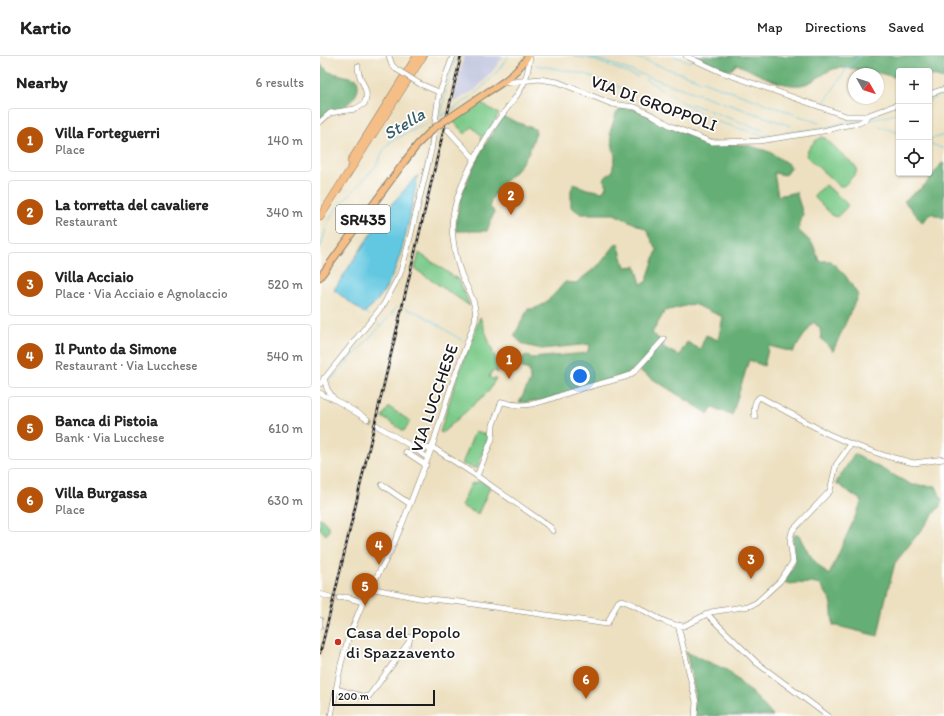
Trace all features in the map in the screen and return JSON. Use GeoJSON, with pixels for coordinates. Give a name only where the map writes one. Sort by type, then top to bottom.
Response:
{"type":"FeatureCollection","features":[{"type":"Feature","properties":{"kind":"highway"},"geometry":{"type":"LineString","coordinates":[[320,209],[417,56]]}},
{"type":"Feature","properties":{"kind":"highway"},"geometry":{"type":"LineString","coordinates":[[320,218],[423,56]]}},
{"type":"Feature","properties":{"kind":"main road","name":"SR435"},"geometry":{"type":"LineString","coordinates":[[320,277],[418,144],[431,131],[503,83],[515,73],[529,56]]}},
{"type":"Feature","properties":{"kind":"street"},"geometry":{"type":"LineString","coordinates":[[389,56],[392,65],[396,69],[420,84],[439,92]]}},
{"type":"Feature","properties":{"kind":"street"},"geometry":{"type":"LineString","coordinates":[[327,389],[320,385],[324,378],[381,309],[398,278],[407,250],[427,166],[439,92],[452,56]]}},
{"type":"Feature","properties":{"kind":"street","name":"VIA LUCCHESE"},"geometry":{"type":"LineString","coordinates":[[330,716],[349,636],[363,602],[390,552],[426,465],[476,316],[474,302],[458,264],[453,214],[474,159],[525,81],[529,56]]}},
{"type":"Feature","properties":{"kind":"street","name":"VIA DI GROPPOLI"},"geometry":{"type":"LineString","coordinates":[[686,56],[722,72],[842,115],[851,117],[866,116],[896,105]]}},
{"type":"Feature","properties":{"kind":"street"},"geometry":{"type":"LineString","coordinates":[[320,122],[330,113],[355,109],[364,104],[367,93],[358,73],[358,66]]}},
{"type":"Feature","properties":{"kind":"street"},"geometry":{"type":"LineString","coordinates":[[515,73],[520,75],[525,81]]}},
{"type":"Feature","properties":{"kind":"street"},"geometry":{"type":"LineString","coordinates":[[515,73],[519,92]]}},
{"type":"Feature","properties":{"kind":"street","name":"VIA DI GROPPOLI"},"geometry":{"type":"LineString","coordinates":[[516,81],[542,79],[553,81],[612,104],[635,107],[672,126],[711,142],[759,141],[823,131],[859,123],[866,119],[866,116]]}},
{"type":"Feature","properties":{"kind":"street"},"geometry":{"type":"LineString","coordinates":[[503,83],[516,81]]}},
{"type":"Feature","properties":{"kind":"street"},"geometry":{"type":"LineString","coordinates":[[932,93],[944,89]]}},
{"type":"Feature","properties":{"kind":"street"},"geometry":{"type":"LineString","coordinates":[[448,130],[474,159]]}},
{"type":"Feature","properties":{"kind":"street"},"geometry":{"type":"LineString","coordinates":[[477,476],[492,439],[493,425],[501,402],[511,405],[542,402],[577,390],[628,376],[634,372],[664,339]]}},
{"type":"Feature","properties":{"kind":"street"},"geometry":{"type":"LineString","coordinates":[[324,378],[327,389],[334,399]]}},
{"type":"Feature","properties":{"kind":"street"},"geometry":{"type":"LineString","coordinates":[[320,394],[334,399],[367,419]]}},
{"type":"Feature","properties":{"kind":"street"},"geometry":{"type":"LineString","coordinates":[[755,417],[754,412],[756,402],[758,398],[761,398],[826,433],[851,444],[886,456],[914,463],[944,459]]}},
{"type":"Feature","properties":{"kind":"street"},"geometry":{"type":"LineString","coordinates":[[376,425],[428,458]]}},
{"type":"Feature","properties":{"kind":"street"},"geometry":{"type":"LineString","coordinates":[[370,588],[419,598],[460,602],[606,624],[618,602],[621,600],[632,604],[663,622],[686,626],[716,610],[749,606],[756,603],[780,581],[793,562],[790,540],[792,531],[830,491],[836,465],[851,444]]}},
{"type":"Feature","properties":{"kind":"street"},"geometry":{"type":"LineString","coordinates":[[411,446],[432,448],[477,476],[550,527],[553,531]]}},
{"type":"Feature","properties":{"kind":"street"},"geometry":{"type":"LineString","coordinates":[[406,452],[426,465]]}},
{"type":"Feature","properties":{"kind":"street"},"geometry":{"type":"LineString","coordinates":[[382,485],[410,504]]}},
{"type":"Feature","properties":{"kind":"street"},"geometry":{"type":"LineString","coordinates":[[320,594],[330,597]]}},
{"type":"Feature","properties":{"kind":"street"},"geometry":{"type":"LineString","coordinates":[[339,598],[346,597],[363,602]]}},
{"type":"Feature","properties":{"kind":"street"},"geometry":{"type":"LineString","coordinates":[[706,614],[756,663],[828,716]]}},
{"type":"Feature","properties":{"kind":"street"},"geometry":{"type":"LineString","coordinates":[[320,620],[320,626]]}},
{"type":"Feature","properties":{"kind":"street"},"geometry":{"type":"LineString","coordinates":[[678,625],[696,702],[695,716]]}},
{"type":"Feature","properties":{"kind":"street"},"geometry":{"type":"LineString","coordinates":[[336,689],[365,697],[369,696],[409,642],[410,637]]}},
{"type":"Feature","properties":{"kind":"shaded area"},"geometry":{"type":"Polygon","coordinates":[[[464,56],[504,56],[492,72],[476,89],[453,103],[464,56]]]}},
{"type":"Feature","properties":{"kind":"green space"},"geometry":{"type":"Polygon","coordinates":[[[692,56],[944,56],[944,79],[932,76],[932,68],[896,68],[896,77],[894,77],[884,74],[884,68],[837,68],[813,81],[801,85],[793,85],[768,79],[737,64],[730,71],[692,56]]]}},
{"type":"Feature","properties":{"kind":"green space"},"geometry":{"type":"Polygon","coordinates":[[[320,64],[329,72],[357,79],[358,87],[353,99],[341,109],[320,120],[320,64]]]}},
{"type":"Feature","properties":{"kind":"green space"},"geometry":{"type":"Polygon","coordinates":[[[480,102],[499,114],[482,140],[480,138],[482,136],[472,127],[465,134],[452,120],[480,102]]]}},
{"type":"Feature","properties":{"kind":"green space"},"geometry":{"type":"Polygon","coordinates":[[[621,108],[635,109],[706,143],[747,145],[770,152],[791,166],[785,175],[774,173],[778,196],[796,192],[803,214],[798,230],[813,244],[819,261],[831,261],[845,275],[858,295],[833,351],[821,338],[820,328],[813,322],[793,352],[769,346],[764,366],[749,360],[732,415],[712,407],[709,414],[635,368],[627,374],[545,400],[519,403],[530,381],[529,370],[517,366],[525,355],[532,358],[587,353],[590,344],[542,349],[524,345],[514,336],[528,309],[534,309],[544,304],[565,282],[576,283],[600,264],[618,243],[625,267],[636,266],[641,284],[646,282],[657,250],[646,229],[614,214],[581,214],[571,207],[571,190],[574,184],[587,189],[603,192],[607,185],[603,179],[612,172],[615,157],[610,132],[616,114],[621,108]],[[693,304],[665,311],[652,333],[664,343],[662,346],[679,356],[687,342],[700,349],[706,335],[718,340],[723,317],[693,304]]]}},
{"type":"Feature","properties":{"kind":"green space"},"geometry":{"type":"Polygon","coordinates":[[[503,117],[535,129],[536,132],[529,152],[517,170],[501,185],[491,200],[490,207],[494,213],[487,231],[456,231],[460,203],[471,172],[487,142],[503,117]]]}},
{"type":"Feature","properties":{"kind":"green space"},"geometry":{"type":"Polygon","coordinates":[[[821,137],[825,138],[857,168],[856,173],[844,186],[839,186],[806,156],[808,150],[816,140],[821,137]]]}},
{"type":"Feature","properties":{"kind":"green space"},"geometry":{"type":"Polygon","coordinates":[[[942,163],[944,164],[944,218],[930,213],[923,223],[904,201],[925,185],[942,163]]]}},
{"type":"Feature","properties":{"kind":"green space"},"geometry":{"type":"Polygon","coordinates":[[[826,185],[847,204],[847,207],[837,217],[833,216],[814,197],[815,194],[826,185]]]}},
{"type":"Feature","properties":{"kind":"green space"},"geometry":{"type":"Polygon","coordinates":[[[419,253],[459,280],[470,306],[415,269],[419,253]]]}},
{"type":"Feature","properties":{"kind":"green space"},"geometry":{"type":"Polygon","coordinates":[[[480,317],[497,363],[497,373],[492,371],[489,377],[492,379],[496,378],[489,391],[442,433],[440,432],[455,384],[480,317]]]}},
{"type":"Feature","properties":{"kind":"green space"},"geometry":{"type":"Polygon","coordinates":[[[389,407],[410,421],[404,431],[382,417],[389,407]]]}},
{"type":"Feature","properties":{"kind":"green space"},"geometry":{"type":"Polygon","coordinates":[[[475,431],[489,436],[477,469],[462,464],[475,431]]]}},
{"type":"Feature","properties":{"kind":"green space"},"geometry":{"type":"Polygon","coordinates":[[[854,454],[912,485],[936,486],[942,500],[940,506],[895,563],[878,636],[833,625],[831,601],[821,585],[811,583],[784,583],[794,565],[793,538],[795,534],[799,535],[812,557],[829,575],[862,501],[836,483],[854,454]]]}},
{"type":"Feature","properties":{"kind":"green space"},"geometry":{"type":"Polygon","coordinates":[[[481,481],[490,487],[478,514],[461,506],[471,484],[481,481]]]}},
{"type":"Feature","properties":{"kind":"green space"},"geometry":{"type":"Polygon","coordinates":[[[320,517],[330,528],[326,535],[320,529],[320,517]]]}},
{"type":"Feature","properties":{"kind":"green space"},"geometry":{"type":"Polygon","coordinates":[[[686,652],[727,670],[758,699],[773,716],[691,716],[695,693],[686,652]]]}},
{"type":"Feature","properties":{"kind":"water"},"geometry":{"type":"Polygon","coordinates":[[[418,175],[400,256],[387,286],[374,304],[364,313],[334,290],[387,209],[418,175]]]}},
{"type":"Feature","properties":{"kind":"waterway"},"geometry":{"type":"LineString","coordinates":[[441,115],[448,82],[457,56]]}},
{"type":"Feature","properties":{"kind":"waterway","name":"Stella"},"geometry":{"type":"LineString","coordinates":[[437,118],[458,106],[477,92],[502,66],[508,56]]}},
{"type":"Feature","properties":{"kind":"waterway"},"geometry":{"type":"LineString","coordinates":[[573,56],[591,59],[638,77]]}},
{"type":"Feature","properties":{"kind":"waterway"},"geometry":{"type":"LineString","coordinates":[[588,56],[791,126]]}},
{"type":"Feature","properties":{"kind":"waterway"},"geometry":{"type":"LineString","coordinates":[[628,56],[641,59],[819,123]]}},
{"type":"Feature","properties":{"kind":"waterway"},"geometry":{"type":"LineString","coordinates":[[674,56],[690,62],[692,61]]}},
{"type":"Feature","properties":{"kind":"waterway"},"geometry":{"type":"LineString","coordinates":[[822,106],[847,68],[860,56]]}},
{"type":"Feature","properties":{"kind":"waterway"},"geometry":{"type":"LineString","coordinates":[[536,65],[585,74],[632,92]]}},
{"type":"Feature","properties":{"kind":"waterway"},"geometry":{"type":"LineString","coordinates":[[645,79],[712,120],[764,136],[823,128],[861,119]]}},
{"type":"Feature","properties":{"kind":"waterway"},"geometry":{"type":"LineString","coordinates":[[932,99],[944,92]]}},
{"type":"Feature","properties":{"kind":"waterway"},"geometry":{"type":"LineString","coordinates":[[691,104],[765,131]]}},
{"type":"Feature","properties":{"kind":"waterway"},"geometry":{"type":"LineString","coordinates":[[868,120],[896,113]]}},
{"type":"Feature","properties":{"kind":"waterway","name":"Stella"},"geometry":{"type":"LineString","coordinates":[[320,249],[328,222],[336,209],[376,166],[383,151],[391,141],[432,121]]}},
{"type":"Feature","properties":{"kind":"waterway"},"geometry":{"type":"LineString","coordinates":[[876,125],[896,132]]}},
{"type":"Feature","properties":{"kind":"waterway"},"geometry":{"type":"LineString","coordinates":[[932,139],[944,135]]}},
{"type":"Feature","properties":{"kind":"waterway"},"geometry":{"type":"LineString","coordinates":[[932,144],[944,149]]}},
{"type":"Feature","properties":{"kind":"waterway"},"geometry":{"type":"LineString","coordinates":[[391,315],[396,307]]}},
{"type":"Feature","properties":{"kind":"waterway"},"geometry":{"type":"LineString","coordinates":[[406,309],[421,314],[463,341]]}},
{"type":"Feature","properties":{"kind":"waterway"},"geometry":{"type":"LineString","coordinates":[[365,312],[368,315]]}},
{"type":"Feature","properties":{"kind":"waterway"},"geometry":{"type":"LineString","coordinates":[[330,381],[388,318]]}},
{"type":"Feature","properties":{"kind":"waterway"},"geometry":{"type":"LineString","coordinates":[[376,322],[380,326]]}},
{"type":"Feature","properties":{"kind":"tunnel"},"geometry":{"type":"LineString","coordinates":[[367,419],[376,425]]}},
{"type":"Feature","properties":{"kind":"railway"},"geometry":{"type":"LineString","coordinates":[[320,653],[461,56]]}},
{"type":"Feature","properties":{"kind":"place","name":"La torretta del cavaliere"},"geometry":{"type":"Point","coordinates":[511,215]}},
{"type":"Feature","properties":{"kind":"place","name":"Villa Forteguerri"},"geometry":{"type":"Point","coordinates":[509,379]}},
{"type":"Feature","properties":{"kind":"place","name":"Il Punto da Simone"},"geometry":{"type":"Point","coordinates":[379,565]}},
{"type":"Feature","properties":{"kind":"place","name":"Villa Acciaio"},"geometry":{"type":"Point","coordinates":[751,579]}},
{"type":"Feature","properties":{"kind":"place","name":"Banca di Pistoia"},"geometry":{"type":"Point","coordinates":[365,606]}},
{"type":"Feature","properties":{"kind":"place","name":"Casa del Popolo di Spazzavento"},"geometry":{"type":"Point","coordinates":[338,642]}},
{"type":"Feature","properties":{"kind":"place","name":"Villa Burgassa"},"geometry":{"type":"Point","coordinates":[586,699]}}]}
